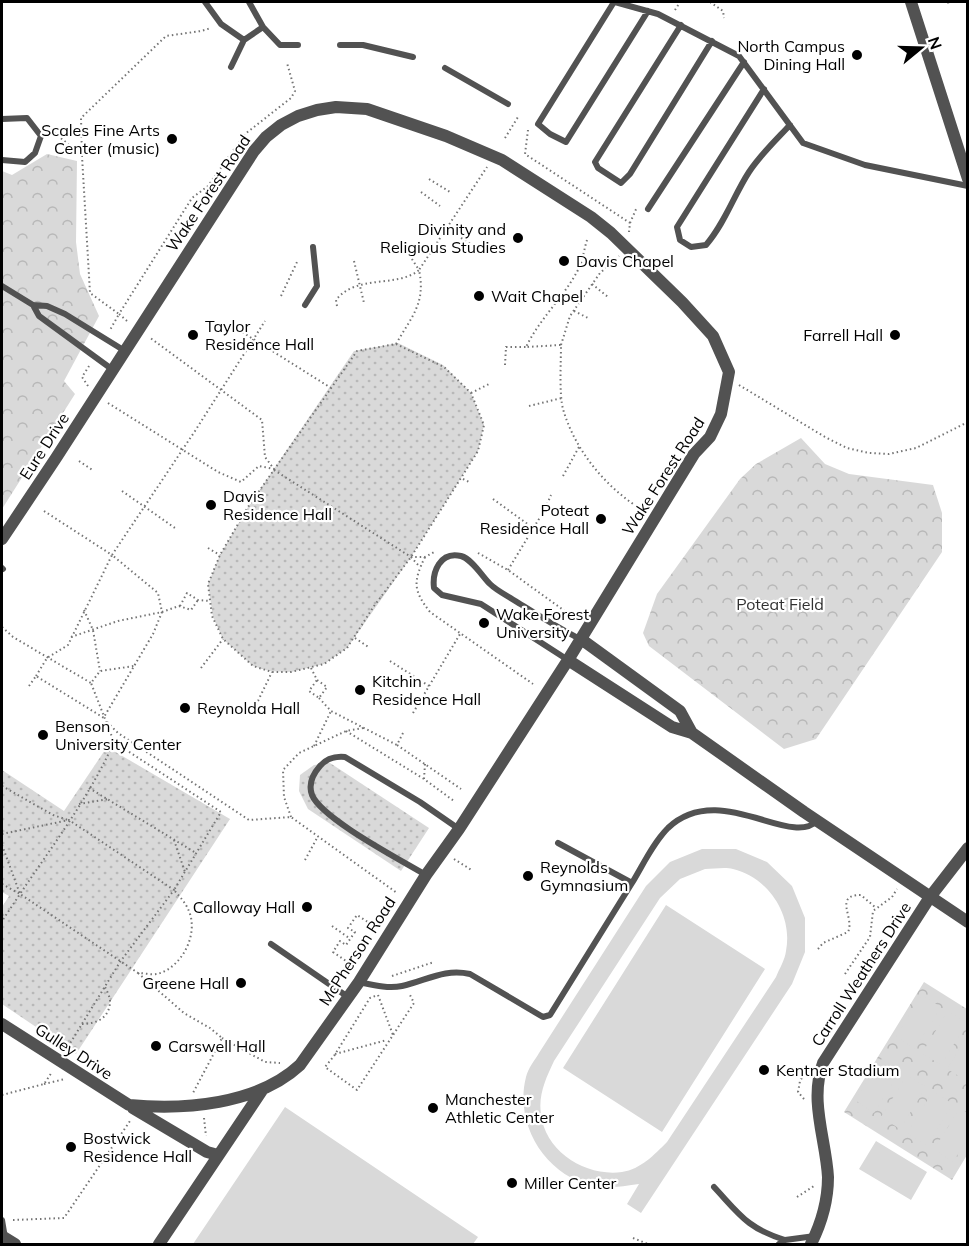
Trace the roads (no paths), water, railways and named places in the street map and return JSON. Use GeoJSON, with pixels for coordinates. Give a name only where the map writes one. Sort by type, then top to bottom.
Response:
{"type":"FeatureCollection","features":[{"type":"Feature","properties":{"kind":"street"},"geometry":{"type":"LineString","coordinates":[[911,2],[968,179]]}},
{"type":"Feature","properties":{"kind":"street","name":"Wake Forest Road"},"geometry":{"type":"LineString","coordinates":[[113,370],[254,151],[281,125],[317,110],[348,106],[392,116],[502,160],[591,217],[611,233],[682,302],[713,336],[729,372],[721,414],[710,437],[694,454],[568,660]]}},
{"type":"Feature","properties":{"kind":"street","name":"Eure Drive"},"geometry":{"type":"LineString","coordinates":[[2,539],[113,370]]}},
{"type":"Feature","properties":{"kind":"street"},"geometry":{"type":"LineString","coordinates":[[581,639],[680,711],[692,733]]}},
{"type":"Feature","properties":{"kind":"street"},"geometry":{"type":"LineString","coordinates":[[568,660],[672,727],[692,733],[817,821],[968,922]]}},
{"type":"Feature","properties":{"kind":"street","name":"McPherson Road"},"geometry":{"type":"LineString","coordinates":[[159,1245],[212,1154],[263,1089],[283,1079],[300,1065],[359,982],[426,875],[459,829],[568,660]]}},
{"type":"Feature","properties":{"kind":"street","name":"Carroll Weathers Drive"},"geometry":{"type":"LineString","coordinates":[[813,1240],[825,1202],[827,1183],[819,1101],[821,1070],[930,897],[968,848]]}},
{"type":"Feature","properties":{"kind":"street","name":"Gulley Drive"},"geometry":{"type":"LineString","coordinates":[[2,1024],[59,1062],[212,1154]]}},
{"type":"Feature","properties":{"kind":"street","name":"Gulley Drive"},"geometry":{"type":"LineString","coordinates":[[133,1107],[204,1105],[263,1089]]}},
{"type":"Feature","properties":{"kind":"lane"},"geometry":{"type":"LineString","coordinates":[[205,2],[221,24],[244,40]]}},
{"type":"Feature","properties":{"kind":"lane"},"geometry":{"type":"LineString","coordinates":[[249,2],[263,27],[280,45],[298,45]]}},
{"type":"Feature","properties":{"kind":"lane"},"geometry":{"type":"LineString","coordinates":[[648,11],[566,142],[550,134],[538,124],[614,2],[648,11],[681,25],[739,56],[803,143],[865,165],[968,186]]}},
{"type":"Feature","properties":{"kind":"lane"},"geometry":{"type":"LineString","coordinates":[[681,25],[595,162],[598,168],[621,183],[630,174],[712,41]]}},
{"type":"Feature","properties":{"kind":"lane"},"geometry":{"type":"LineString","coordinates":[[231,67],[244,40],[263,27]]}},
{"type":"Feature","properties":{"kind":"lane"},"geometry":{"type":"LineString","coordinates":[[340,45],[363,45],[413,57]]}},
{"type":"Feature","properties":{"kind":"lane"},"geometry":{"type":"LineString","coordinates":[[648,208],[744,63]]}},
{"type":"Feature","properties":{"kind":"lane"},"geometry":{"type":"LineString","coordinates":[[445,68],[508,104]]}},
{"type":"Feature","properties":{"kind":"lane"},"geometry":{"type":"LineString","coordinates":[[764,89],[677,227],[680,240],[691,247],[705,245],[715,234],[749,172],[790,125]]}},
{"type":"Feature","properties":{"kind":"lane"},"geometry":{"type":"LineString","coordinates":[[2,119],[27,118],[41,136],[35,153],[25,162],[2,160]]}},
{"type":"Feature","properties":{"kind":"lane"},"geometry":{"type":"LineString","coordinates":[[305,305],[317,286],[313,248]]}},
{"type":"Feature","properties":{"kind":"lane"},"geometry":{"type":"LineString","coordinates":[[2,286],[33,305],[47,306],[64,314],[125,351]]}},
{"type":"Feature","properties":{"kind":"lane"},"geometry":{"type":"LineString","coordinates":[[33,305],[39,316],[113,370]]}},
{"type":"Feature","properties":{"kind":"lane"},"geometry":{"type":"LineString","coordinates":[[568,660],[481,604],[442,595],[434,588],[432,577],[435,569],[448,556],[459,555],[468,559],[493,587],[581,639]]}},
{"type":"Feature","properties":{"kind":"lane"},"geometry":{"type":"LineString","coordinates":[[426,875],[358,835],[321,808],[312,796],[310,786],[317,770],[325,761],[332,758],[345,758],[420,802],[459,829]]}},
{"type":"Feature","properties":{"kind":"lane"},"geometry":{"type":"LineString","coordinates":[[359,982],[403,986],[441,973],[462,972],[470,974],[546,1017],[550,1015],[654,846],[669,828],[685,817],[714,809],[737,812],[798,829],[812,826],[817,821]]}},
{"type":"Feature","properties":{"kind":"lane"},"geometry":{"type":"LineString","coordinates":[[558,843],[632,883]]}},
{"type":"Feature","properties":{"kind":"lane"},"geometry":{"type":"LineString","coordinates":[[271,944],[348,997]]}},
{"type":"Feature","properties":{"kind":"lane"},"geometry":{"type":"LineString","coordinates":[[714,1187],[747,1224],[757,1230],[782,1242],[813,1240]]}},
{"type":"Feature","properties":{"kind":"lane"},"geometry":{"type":"LineString","coordinates":[[2,1220],[7,1240]]}},
{"type":"Feature","properties":{"kind":"place","name":"North Campus Dining Hall"},"geometry":{"type":"Point","coordinates":[857,55]}},
{"type":"Feature","properties":{"kind":"place","name":"Scales Fine Arts Center (music)"},"geometry":{"type":"Point","coordinates":[172,139]}},
{"type":"Feature","properties":{"kind":"place","name":"Divinity and Religious Studies"},"geometry":{"type":"Point","coordinates":[518,238]}},
{"type":"Feature","properties":{"kind":"place","name":"Davis Chapel"},"geometry":{"type":"Point","coordinates":[564,261]}},
{"type":"Feature","properties":{"kind":"place","name":"Wait Chapel"},"geometry":{"type":"Point","coordinates":[479,296]}},
{"type":"Feature","properties":{"kind":"place","name":"Taylor Residence Hall"},"geometry":{"type":"Point","coordinates":[193,335]}},
{"type":"Feature","properties":{"kind":"place","name":"Farrell Hall"},"geometry":{"type":"Point","coordinates":[895,335]}},
{"type":"Feature","properties":{"kind":"place","name":"Davis Residence Hall"},"geometry":{"type":"Point","coordinates":[211,505]}},
{"type":"Feature","properties":{"kind":"place","name":"Poteat Residence Hall"},"geometry":{"type":"Point","coordinates":[601,519]}},
{"type":"Feature","properties":{"kind":"place","name":"Wake Forest University"},"geometry":{"type":"Point","coordinates":[484,623]}},
{"type":"Feature","properties":{"kind":"place","name":"Kitchin Residence Hall"},"geometry":{"type":"Point","coordinates":[360,690]}},
{"type":"Feature","properties":{"kind":"place","name":"Reynolda Hall"},"geometry":{"type":"Point","coordinates":[185,708]}},
{"type":"Feature","properties":{"kind":"place","name":"Benson University Center"},"geometry":{"type":"Point","coordinates":[43,735]}},
{"type":"Feature","properties":{"kind":"place","name":"Reynolds Gymnasium"},"geometry":{"type":"Point","coordinates":[528,876]}},
{"type":"Feature","properties":{"kind":"place","name":"Calloway Hall"},"geometry":{"type":"Point","coordinates":[307,907]}},
{"type":"Feature","properties":{"kind":"place","name":"Greene Hall"},"geometry":{"type":"Point","coordinates":[241,983]}},
{"type":"Feature","properties":{"kind":"place","name":"Carswell Hall"},"geometry":{"type":"Point","coordinates":[156,1046]}},
{"type":"Feature","properties":{"kind":"place","name":"Kentner Stadium"},"geometry":{"type":"Point","coordinates":[764,1070]}},
{"type":"Feature","properties":{"kind":"place","name":"Manchester Athletic Center"},"geometry":{"type":"Point","coordinates":[433,1108]}},
{"type":"Feature","properties":{"kind":"place","name":"Bostwick Residence Hall"},"geometry":{"type":"Point","coordinates":[71,1147]}},
{"type":"Feature","properties":{"kind":"place","name":"Miller Center"},"geometry":{"type":"Point","coordinates":[512,1183]}},
{"type":"Feature","properties":{"kind":"park label","name":"Poteat Field"},"geometry":{"type":"Point","coordinates":[780,604]}}]}
